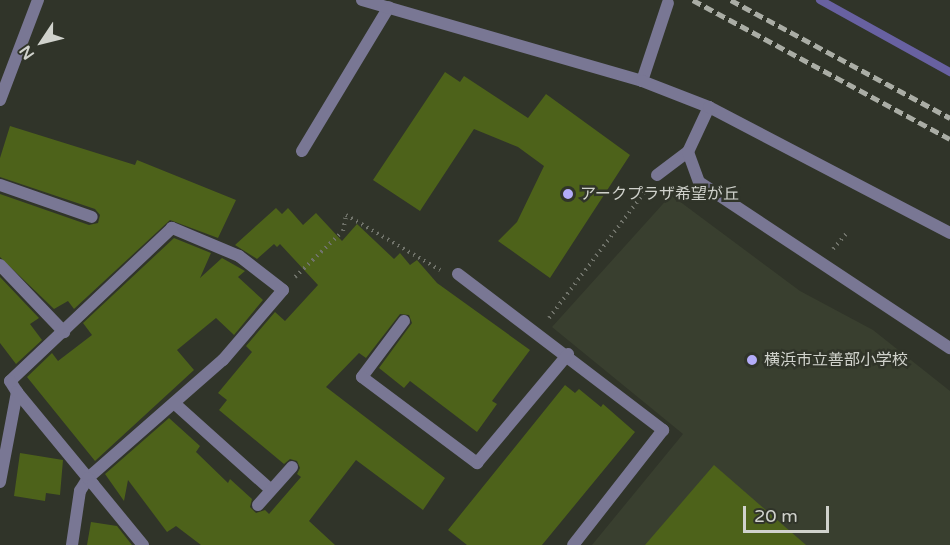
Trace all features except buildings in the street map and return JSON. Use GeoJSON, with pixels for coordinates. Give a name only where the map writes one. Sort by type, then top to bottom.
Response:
{"type":"FeatureCollection","features":[{"type":"Feature","properties":{"kind":"street"},"geometry":{"type":"LineString","coordinates":[[0,100],[38,0]]}},
{"type":"Feature","properties":{"kind":"street"},"geometry":{"type":"LineString","coordinates":[[362,0],[642,81],[709,107],[950,233]]}},
{"type":"Feature","properties":{"kind":"street"},"geometry":{"type":"LineString","coordinates":[[642,81],[668,3]]}},
{"type":"Feature","properties":{"kind":"street"},"geometry":{"type":"LineString","coordinates":[[302,152],[389,7]]}},
{"type":"Feature","properties":{"kind":"street"},"geometry":{"type":"LineString","coordinates":[[657,175],[688,152],[709,107]]}},
{"type":"Feature","properties":{"kind":"street"},"geometry":{"type":"LineString","coordinates":[[688,152],[699,182],[950,348]]}},
{"type":"Feature","properties":{"kind":"street"},"geometry":{"type":"LineString","coordinates":[[0,185],[92,217]]}},
{"type":"Feature","properties":{"kind":"street"},"geometry":{"type":"LineString","coordinates":[[72,545],[80,490],[88,478],[223,360],[282,290],[239,256],[172,228],[10,381],[17,392],[88,478],[143,545]]}},
{"type":"Feature","properties":{"kind":"street"},"geometry":{"type":"LineString","coordinates":[[0,265],[64,332]]}},
{"type":"Feature","properties":{"kind":"street"},"geometry":{"type":"LineString","coordinates":[[458,274],[568,354],[663,430],[573,545]]}},
{"type":"Feature","properties":{"kind":"street"},"geometry":{"type":"LineString","coordinates":[[404,321],[362,377],[477,463],[568,354]]}},
{"type":"Feature","properties":{"kind":"street"},"geometry":{"type":"LineString","coordinates":[[0,483],[17,392]]}},
{"type":"Feature","properties":{"kind":"street"},"geometry":{"type":"LineString","coordinates":[[174,403],[271,490]]}},
{"type":"Feature","properties":{"kind":"street"},"geometry":{"type":"LineString","coordinates":[[258,505],[292,467]]}},
{"type":"Feature","properties":{"kind":"path"},"geometry":{"type":"LineString","coordinates":[[543,326],[657,175]]}},
{"type":"Feature","properties":{"kind":"path"},"geometry":{"type":"LineString","coordinates":[[282,290],[343,231],[346,215],[452,277],[458,274]]}},
{"type":"Feature","properties":{"kind":"shaded area","name":"横浜市立善部小学校"},"geometry":{"type":"Polygon","coordinates":[[[671,195],[800,291],[873,330],[950,391],[950,545],[592,545],[683,434],[552,327],[671,195]]]}},
{"type":"Feature","properties":{"kind":"waterway"},"geometry":{"type":"LineString","coordinates":[[820,0],[950,72]]}},
{"type":"Feature","properties":{"kind":"railway"},"geometry":{"type":"LineString","coordinates":[[693,0],[950,139]]}},
{"type":"Feature","properties":{"kind":"railway"},"geometry":{"type":"LineString","coordinates":[[731,0],[950,118]]}},
{"type":"Feature","properties":{"kind":"place","name":"アークプラザ希望が丘"},"geometry":{"type":"Point","coordinates":[568,194]}},
{"type":"Feature","properties":{"kind":"place","name":"横浜市立善部小学校"},"geometry":{"type":"Point","coordinates":[752,360]}}]}
